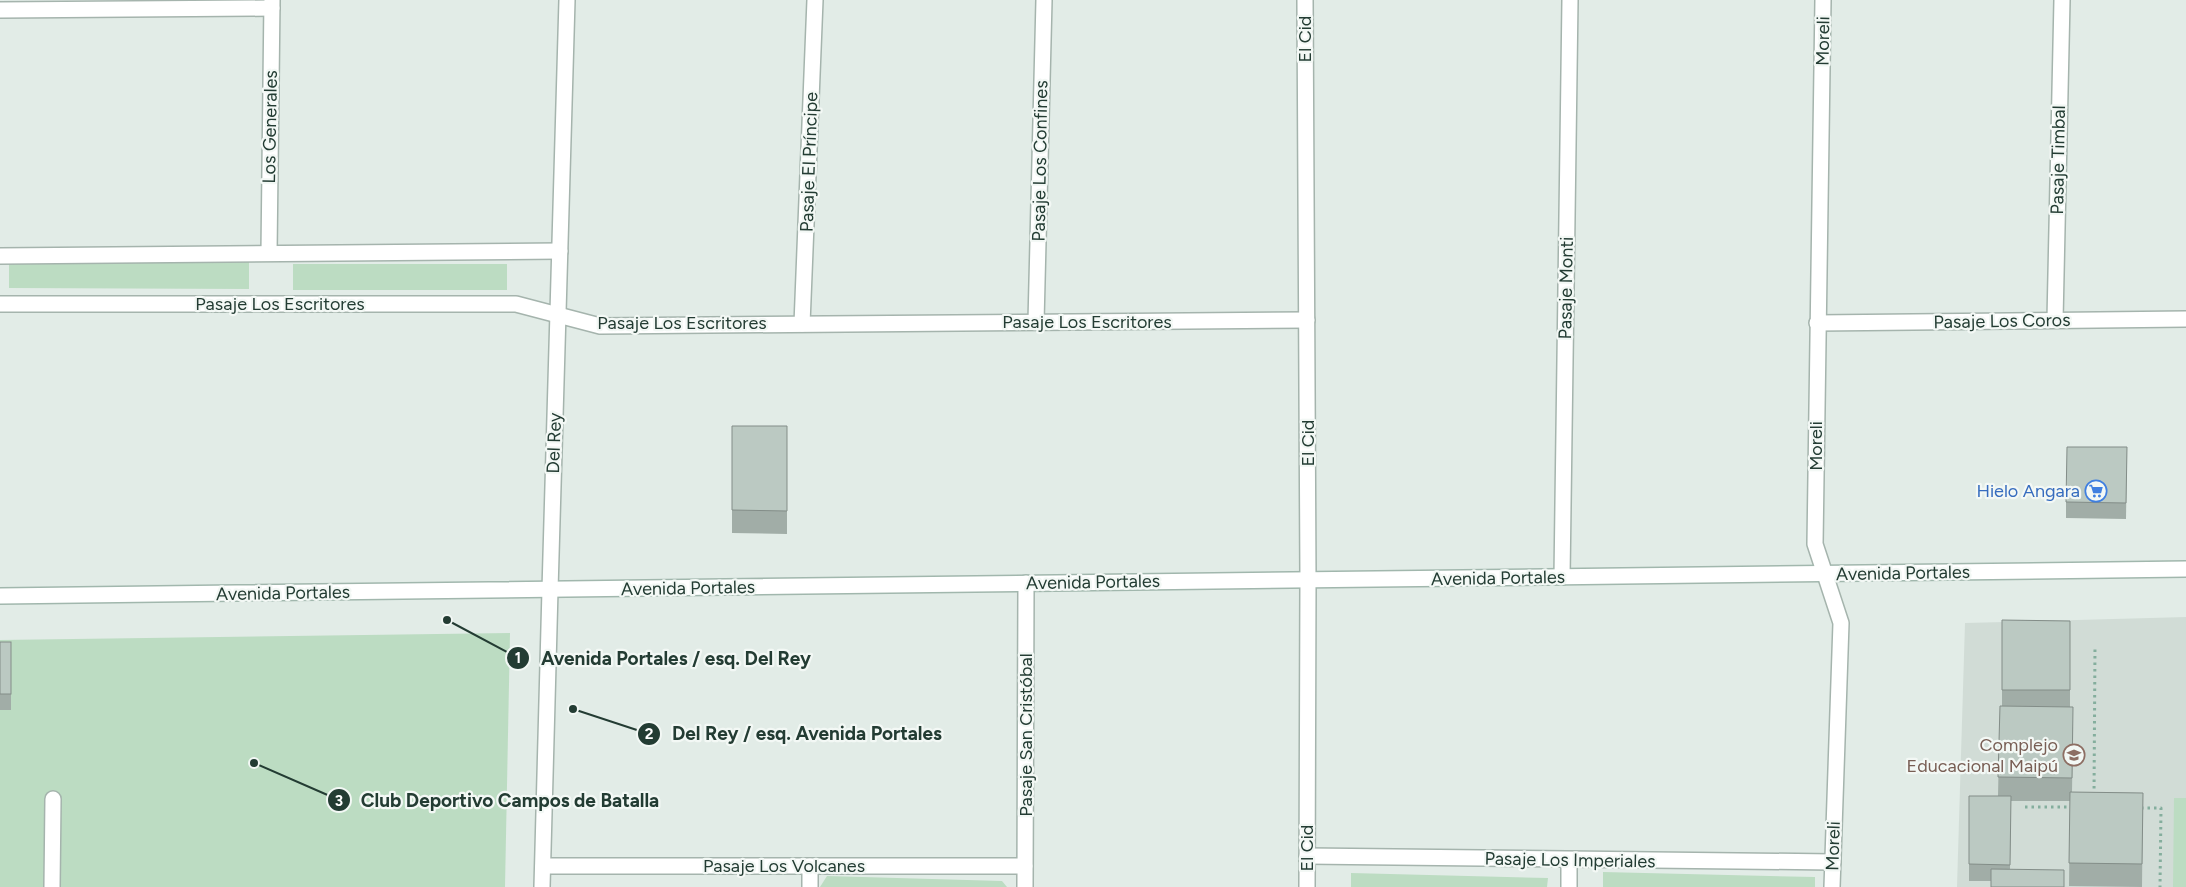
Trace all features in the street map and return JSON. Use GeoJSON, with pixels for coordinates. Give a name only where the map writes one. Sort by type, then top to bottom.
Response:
{"type":"FeatureCollection","features":[{"type":"Feature","properties":{"kind":"street","name":"Del Rey"},"geometry":{"type":"LineString","coordinates":[[542,887],[567,0]]}},
{"type":"Feature","properties":{"kind":"street","name":"Pasaje El Príncipe"},"geometry":{"type":"LineString","coordinates":[[802,324],[815,0]]}},
{"type":"Feature","properties":{"kind":"street","name":"Pasaje Los Confines"},"geometry":{"type":"LineString","coordinates":[[1036,322],[1044,0]]}},
{"type":"Feature","properties":{"kind":"street","name":"El Cid"},"geometry":{"type":"LineString","coordinates":[[1305,0],[1308,580],[1307,887]]}},
{"type":"Feature","properties":{"kind":"street","name":"Pasaje Monti"},"geometry":{"type":"LineString","coordinates":[[1562,577],[1570,0]]}},
{"type":"Feature","properties":{"kind":"street","name":"Moreli"},"geometry":{"type":"LineString","coordinates":[[1824,0],[1817,323],[1815,544],[1841,623],[1832,887]]}},
{"type":"Feature","properties":{"kind":"street","name":"Pasaje Timbal"},"geometry":{"type":"LineString","coordinates":[[2055,320],[2062,0]]}},
{"type":"Feature","properties":{"kind":"street"},"geometry":{"type":"LineString","coordinates":[[0,10],[272,4]]}},
{"type":"Feature","properties":{"kind":"street","name":"Los Generales"},"geometry":{"type":"LineString","coordinates":[[268,253],[272,4]]}},
{"type":"Feature","properties":{"kind":"street"},"geometry":{"type":"LineString","coordinates":[[0,256],[560,250]]}},
{"type":"Feature","properties":{"kind":"street","name":"Pasaje Los Escritores"},"geometry":{"type":"LineString","coordinates":[[0,304],[516,304],[600,326],[1307,320]]}},
{"type":"Feature","properties":{"kind":"street","name":"Pasaje Los Coros"},"geometry":{"type":"LineString","coordinates":[[1817,323],[2186,319]]}},
{"type":"Feature","properties":{"kind":"street","name":"Avenida Portales"},"geometry":{"type":"LineString","coordinates":[[0,596],[2186,569]]}},
{"type":"Feature","properties":{"kind":"street","name":"Pasaje San Cristóbal"},"geometry":{"type":"LineString","coordinates":[[1025,887],[1026,583]]}},
{"type":"Feature","properties":{"kind":"street"},"geometry":{"type":"LineString","coordinates":[[52,887],[53,799]]}},
{"type":"Feature","properties":{"kind":"street","name":"Pasaje Los Imperiales"},"geometry":{"type":"LineString","coordinates":[[1307,856],[1833,862]]}},
{"type":"Feature","properties":{"kind":"street"},"geometry":{"type":"LineString","coordinates":[[1569,860],[1569,887]]}},
{"type":"Feature","properties":{"kind":"street","name":"Pasaje Los Volcanes"},"geometry":{"type":"LineString","coordinates":[[543,866],[1025,866]]}},
{"type":"Feature","properties":{"kind":"street"},"geometry":{"type":"LineString","coordinates":[[810,866],[810,887]]}},
{"type":"Feature","properties":{"kind":"path"},"geometry":{"type":"LineString","coordinates":[[2094,798],[2095,646]]}},
{"type":"Feature","properties":{"kind":"path"},"geometry":{"type":"LineString","coordinates":[[2025,807],[2074,807]]}},
{"type":"Feature","properties":{"kind":"path"},"geometry":{"type":"LineString","coordinates":[[2132,808],[2161,808],[2160,887]]}},
{"type":"Feature","properties":{"kind":"shaded area","name":"Complejo Educacional Maipú"},"geometry":{"type":"Polygon","coordinates":[[[2186,617],[2186,887],[1957,887],[1965,623],[2186,617]]]}},
{"type":"Feature","properties":{"kind":"green space"},"geometry":{"type":"Polygon","coordinates":[[[9,261],[249,262],[249,289],[9,288],[9,261]]]}},
{"type":"Feature","properties":{"kind":"green space"},"geometry":{"type":"Polygon","coordinates":[[[293,264],[507,264],[507,290],[293,290],[293,264]]]}},
{"type":"Feature","properties":{"kind":"green space"},"geometry":{"type":"Polygon","coordinates":[[[510,633],[505,887],[0,887],[0,640],[510,633]]]}},
{"type":"Feature","properties":{"kind":"green space"},"geometry":{"type":"Polygon","coordinates":[[[2174,798],[2186,798],[2186,887],[2173,887],[2174,798]]]}},
{"type":"Feature","properties":{"kind":"green space"},"geometry":{"type":"Polygon","coordinates":[[[1603,872],[1815,877],[1815,887],[1603,887],[1603,872]]]}},
{"type":"Feature","properties":{"kind":"green space"},"geometry":{"type":"Polygon","coordinates":[[[1351,873],[1548,878],[1547,887],[1351,887],[1351,873]]]}},
{"type":"Feature","properties":{"kind":"green space"},"geometry":{"type":"Polygon","coordinates":[[[827,876],[1002,881],[1007,887],[820,887],[827,876]]]}},
{"type":"Feature","properties":{"kind":"building"},"geometry":{"type":"Polygon","coordinates":[[[732,426],[787,426],[787,511],[732,510],[732,426]]]}},
{"type":"Feature","properties":{"kind":"building","name":"Hielo Angara"},"geometry":{"type":"Polygon","coordinates":[[[2067,447],[2127,447],[2126,503],[2066,502],[2067,447]]]}},
{"type":"Feature","properties":{"kind":"building"},"geometry":{"type":"Polygon","coordinates":[[[2002,620],[2070,621],[2070,690],[2002,690],[2002,620]]]}},
{"type":"Feature","properties":{"kind":"building"},"geometry":{"type":"Polygon","coordinates":[[[0,642],[11,642],[11,694],[0,694],[0,642]]]}},
{"type":"Feature","properties":{"kind":"building"},"geometry":{"type":"Polygon","coordinates":[[[2000,706],[2073,707],[2072,778],[1998,777],[2000,706]]]}},
{"type":"Feature","properties":{"kind":"building"},"geometry":{"type":"Polygon","coordinates":[[[2070,792],[2143,793],[2142,864],[2069,863],[2070,792]]]}},
{"type":"Feature","properties":{"kind":"building"},"geometry":{"type":"Polygon","coordinates":[[[1969,796],[2011,796],[2010,865],[1969,864],[1969,796]]]}},
{"type":"Feature","properties":{"kind":"building"},"geometry":{"type":"Polygon","coordinates":[[[1991,869],[2064,870],[2064,887],[1991,887],[1991,869]]]}},
{"type":"Feature","properties":{"kind":"place","name":"Hielo Angara"},"geometry":{"type":"Point","coordinates":[2096,491]}},
{"type":"Feature","properties":{"kind":"place","name":"Avenida Portales / esq. Del Rey"},"geometry":{"type":"Point","coordinates":[447,620]}},
{"type":"Feature","properties":{"kind":"place","name":"Del Rey / esq. Avenida Portales"},"geometry":{"type":"Point","coordinates":[573,709]}},
{"type":"Feature","properties":{"kind":"place","name":"Complejo Educacional Maipú"},"geometry":{"type":"Point","coordinates":[2074,755]}},
{"type":"Feature","properties":{"kind":"place","name":"Club Deportivo Campos de Batalla"},"geometry":{"type":"Point","coordinates":[254,763]}}]}
